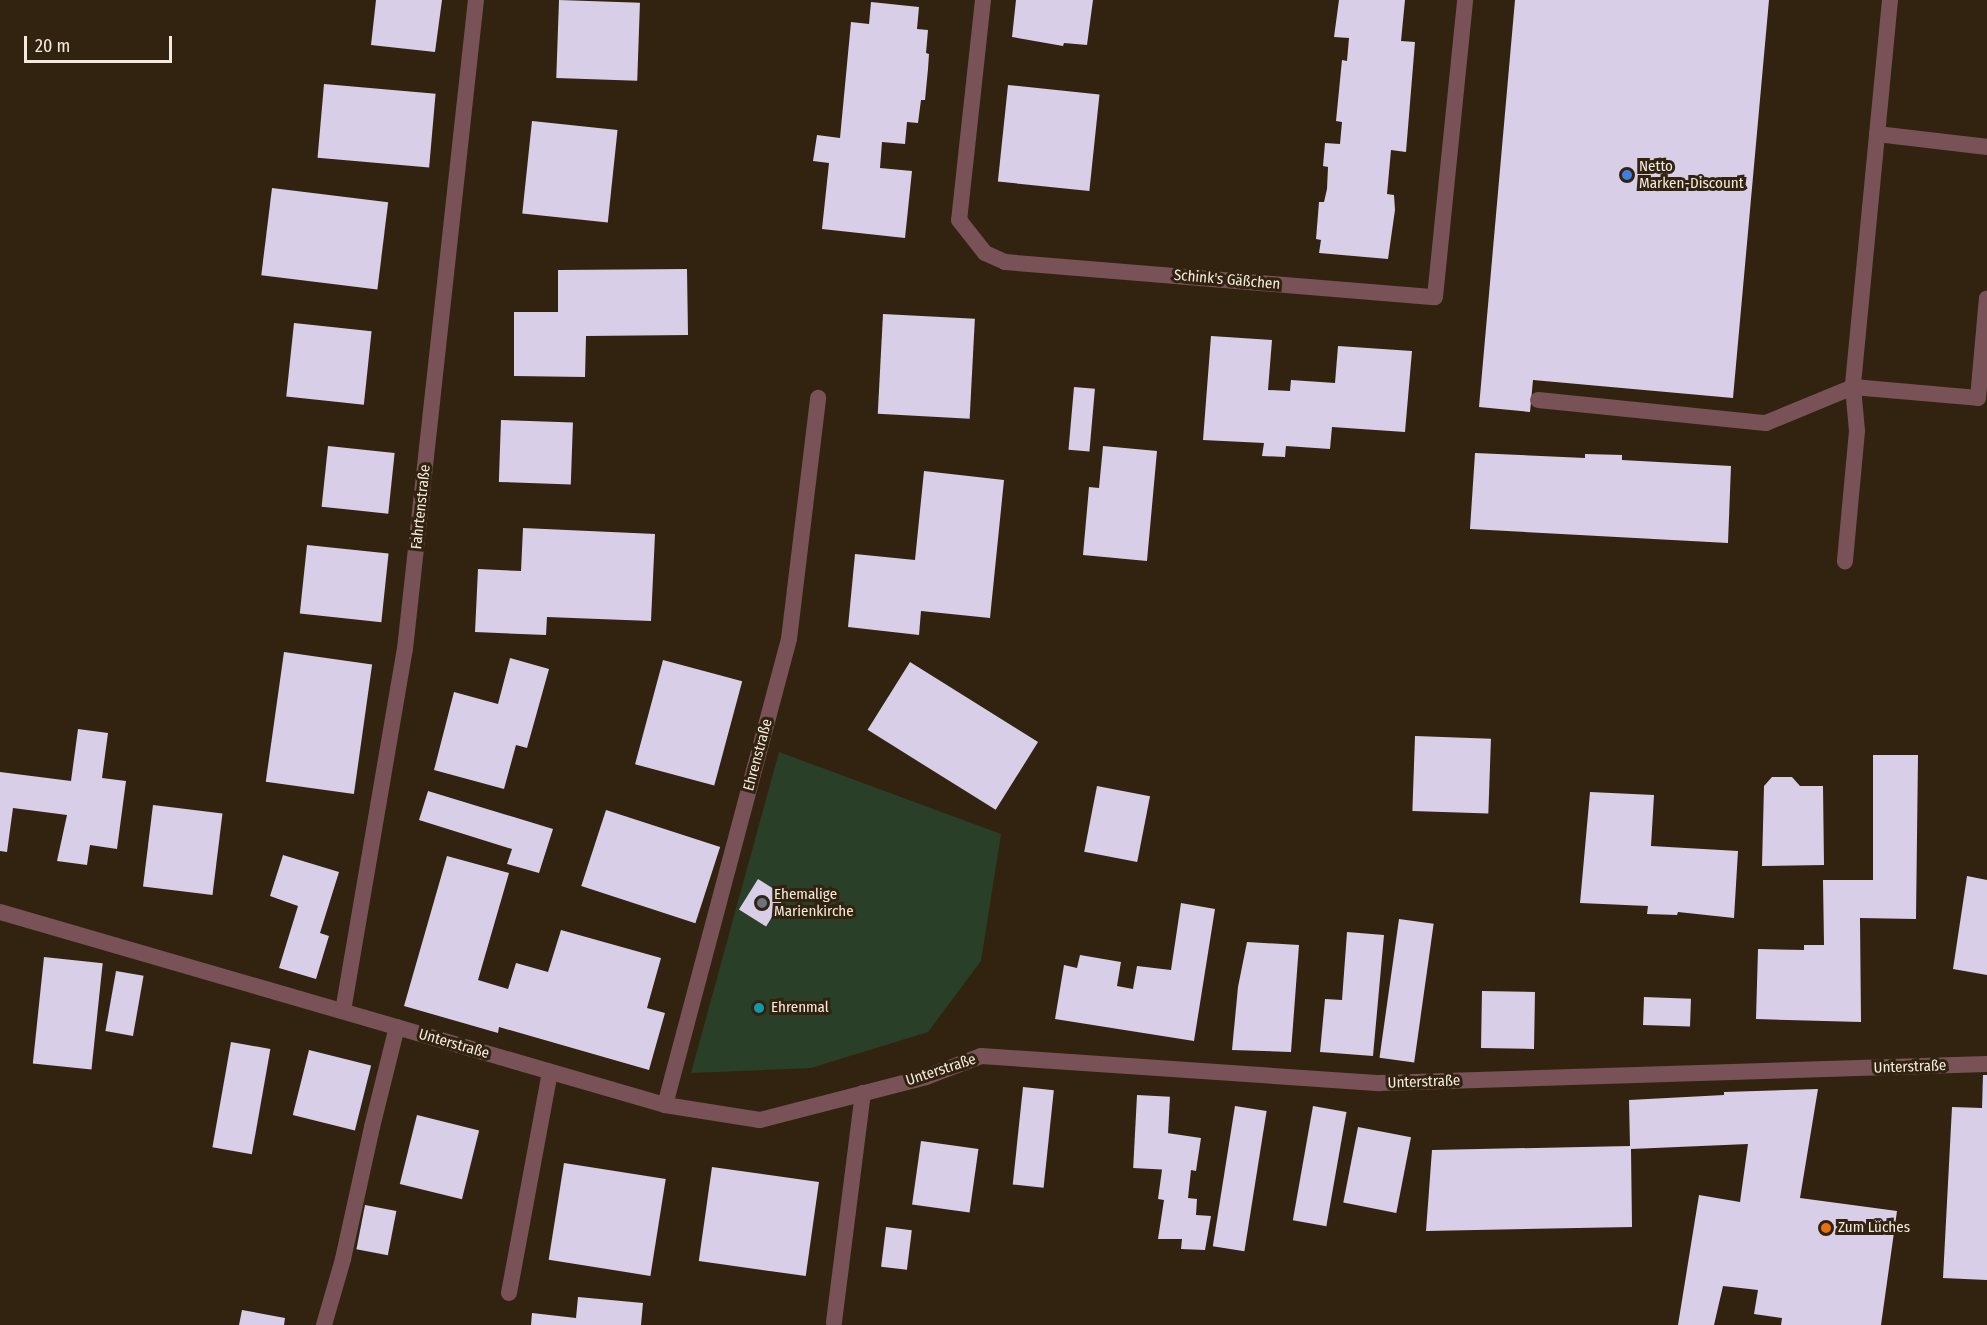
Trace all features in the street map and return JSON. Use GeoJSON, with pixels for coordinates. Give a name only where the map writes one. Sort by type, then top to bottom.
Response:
{"type":"FeatureCollection","features":[{"type":"Feature","properties":{"kind":"street","name":"Fahrtenstraße"},"geometry":{"type":"LineString","coordinates":[[343,1011],[405,649],[476,0]]}},
{"type":"Feature","properties":{"kind":"street","name":"Schink's Gäßchen"},"geometry":{"type":"LineString","coordinates":[[982,0],[959,220],[985,253],[1005,262],[1435,297],[1464,0]]}},
{"type":"Feature","properties":{"kind":"street"},"geometry":{"type":"LineString","coordinates":[[1845,561],[1857,431],[1853,387],[1890,0]]}},
{"type":"Feature","properties":{"kind":"street"},"geometry":{"type":"LineString","coordinates":[[1877,134],[1987,147]]}},
{"type":"Feature","properties":{"kind":"street"},"geometry":{"type":"LineString","coordinates":[[1538,400],[1766,423],[1853,387],[1978,398],[1987,298]]}},
{"type":"Feature","properties":{"kind":"street","name":"Ehrenstraße"},"geometry":{"type":"LineString","coordinates":[[665,1105],[789,639],[818,398]]}},
{"type":"Feature","properties":{"kind":"street","name":"Unterstraße"},"geometry":{"type":"LineString","coordinates":[[0,912],[665,1105],[760,1120],[926,1077],[981,1056],[1380,1083],[1987,1064]]}},
{"type":"Feature","properties":{"kind":"street"},"geometry":{"type":"LineString","coordinates":[[324,1325],[343,1259],[372,1127],[398,1027]]}},
{"type":"Feature","properties":{"kind":"street"},"geometry":{"type":"LineString","coordinates":[[509,1293],[550,1072]]}},
{"type":"Feature","properties":{"kind":"street"},"geometry":{"type":"LineString","coordinates":[[834,1323],[863,1093]]}},
{"type":"Feature","properties":{"kind":"green space"},"geometry":{"type":"Polygon","coordinates":[[[779,752],[1001,834],[981,961],[928,1032],[811,1068],[691,1073],[779,752]]]}},
{"type":"Feature","properties":{"kind":"building"},"geometry":{"type":"Polygon","coordinates":[[[376,0],[442,0],[435,52],[371,45],[376,0]]]}},
{"type":"Feature","properties":{"kind":"building"},"geometry":{"type":"Polygon","coordinates":[[[559,0],[640,3],[637,81],[556,78],[559,0]]]}},
{"type":"Feature","properties":{"kind":"building"},"geometry":{"type":"Polygon","coordinates":[[[1016,0],[1093,0],[1087,45],[1064,43],[1063,46],[1012,37],[1016,0]]]}},
{"type":"Feature","properties":{"kind":"building"},"geometry":{"type":"Polygon","coordinates":[[[1339,0],[1405,0],[1401,41],[1415,42],[1406,152],[1391,150],[1387,194],[1394,195],[1395,210],[1388,259],[1319,253],[1321,240],[1316,239],[1319,202],[1324,202],[1327,189],[1328,167],[1323,166],[1325,143],[1340,144],[1342,122],[1336,121],[1342,60],[1347,61],[1349,38],[1334,37],[1339,0]]]}},
{"type":"Feature","properties":{"kind":"building","name":"Netto Marken-Discount"},"geometry":{"type":"Polygon","coordinates":[[[1515,0],[1769,0],[1733,398],[1533,380],[1530,412],[1479,407],[1515,0]]]}},
{"type":"Feature","properties":{"kind":"building"},"geometry":{"type":"Polygon","coordinates":[[[871,2],[919,7],[917,29],[928,30],[926,53],[929,54],[925,100],[921,100],[918,123],[907,122],[905,144],[882,142],[880,168],[912,171],[905,238],[822,229],[829,163],[813,161],[817,135],[840,138],[851,22],[869,24],[871,2]]]}},
{"type":"Feature","properties":{"kind":"building"},"geometry":{"type":"Polygon","coordinates":[[[324,84],[436,94],[429,167],[318,158],[324,84]]]}},
{"type":"Feature","properties":{"kind":"building"},"geometry":{"type":"Polygon","coordinates":[[[1008,85],[1099,95],[1089,191],[998,181],[1008,85]]]}},
{"type":"Feature","properties":{"kind":"building"},"geometry":{"type":"Polygon","coordinates":[[[532,121],[618,130],[608,222],[522,213],[532,121]]]}},
{"type":"Feature","properties":{"kind":"building"},"geometry":{"type":"Polygon","coordinates":[[[272,188],[388,202],[377,290],[261,275],[272,188]]]}},
{"type":"Feature","properties":{"kind":"building"},"geometry":{"type":"Polygon","coordinates":[[[687,269],[688,335],[586,336],[585,377],[514,376],[514,312],[558,312],[558,270],[687,269]]]}},
{"type":"Feature","properties":{"kind":"building"},"geometry":{"type":"Polygon","coordinates":[[[883,314],[975,319],[970,419],[878,414],[883,314]]]}},
{"type":"Feature","properties":{"kind":"building"},"geometry":{"type":"Polygon","coordinates":[[[294,323],[372,331],[364,405],[286,397],[294,323]]]}},
{"type":"Feature","properties":{"kind":"building"},"geometry":{"type":"Polygon","coordinates":[[[1211,336],[1272,340],[1268,390],[1290,391],[1291,380],[1335,383],[1338,346],[1412,351],[1405,432],[1332,427],[1330,449],[1286,446],[1285,457],[1262,456],[1264,443],[1203,440],[1211,336]]]}},
{"type":"Feature","properties":{"kind":"building"},"geometry":{"type":"Polygon","coordinates":[[[1074,387],[1095,389],[1089,452],[1069,450],[1074,387]]]}},
{"type":"Feature","properties":{"kind":"building"},"geometry":{"type":"Polygon","coordinates":[[[501,420],[573,423],[571,484],[499,482],[501,420]]]}},
{"type":"Feature","properties":{"kind":"building"},"geometry":{"type":"Polygon","coordinates":[[[328,446],[395,453],[388,514],[322,507],[328,446]]]}},
{"type":"Feature","properties":{"kind":"building"},"geometry":{"type":"Polygon","coordinates":[[[1103,446],[1157,451],[1147,561],[1083,555],[1089,487],[1099,488],[1103,446]]]}},
{"type":"Feature","properties":{"kind":"building"},"geometry":{"type":"Polygon","coordinates":[[[1475,453],[1585,458],[1585,454],[1622,455],[1622,460],[1731,466],[1728,543],[1470,529],[1475,453]]]}},
{"type":"Feature","properties":{"kind":"building"},"geometry":{"type":"Polygon","coordinates":[[[924,471],[1004,480],[990,618],[921,611],[919,635],[848,627],[855,554],[915,560],[924,471]]]}},
{"type":"Feature","properties":{"kind":"building"},"geometry":{"type":"Polygon","coordinates":[[[523,528],[655,534],[651,621],[547,617],[546,635],[475,632],[478,569],[521,571],[523,528]]]}},
{"type":"Feature","properties":{"kind":"building"},"geometry":{"type":"Polygon","coordinates":[[[307,545],[389,554],[381,622],[300,614],[307,545]]]}},
{"type":"Feature","properties":{"kind":"building"},"geometry":{"type":"Polygon","coordinates":[[[284,652],[372,664],[354,794],[266,782],[284,652]]]}},
{"type":"Feature","properties":{"kind":"building"},"geometry":{"type":"Polygon","coordinates":[[[510,658],[549,669],[527,748],[516,745],[504,789],[434,770],[454,692],[498,704],[510,658]]]}},
{"type":"Feature","properties":{"kind":"building"},"geometry":{"type":"Polygon","coordinates":[[[663,660],[742,681],[714,786],[635,764],[663,660]]]}},
{"type":"Feature","properties":{"kind":"building"},"geometry":{"type":"Polygon","coordinates":[[[910,662],[1038,742],[996,810],[868,730],[910,662]]]}},
{"type":"Feature","properties":{"kind":"building"},"geometry":{"type":"Polygon","coordinates":[[[78,729],[108,733],[102,778],[126,781],[117,849],[90,845],[87,865],[57,861],[67,815],[13,808],[7,852],[0,851],[0,772],[71,781],[78,729]]]}},
{"type":"Feature","properties":{"kind":"building"},"geometry":{"type":"Polygon","coordinates":[[[1415,736],[1491,739],[1488,814],[1412,811],[1415,736]]]}},
{"type":"Feature","properties":{"kind":"building"},"geometry":{"type":"Polygon","coordinates":[[[1873,755],[1918,755],[1916,919],[1860,918],[1861,1022],[1756,1019],[1758,949],[1804,950],[1804,945],[1824,945],[1823,880],[1873,880],[1873,755]]]}},
{"type":"Feature","properties":{"kind":"building"},"geometry":{"type":"Polygon","coordinates":[[[1772,777],[1792,777],[1800,786],[1823,786],[1824,865],[1762,866],[1764,786],[1772,777]]]}},
{"type":"Feature","properties":{"kind":"building"},"geometry":{"type":"Polygon","coordinates":[[[1097,786],[1150,796],[1137,862],[1084,852],[1097,786]]]}},
{"type":"Feature","properties":{"kind":"building"},"geometry":{"type":"Polygon","coordinates":[[[428,791],[553,829],[539,873],[507,864],[512,849],[419,820],[428,791]]]}},
{"type":"Feature","properties":{"kind":"building"},"geometry":{"type":"Polygon","coordinates":[[[1590,792],[1654,795],[1651,846],[1738,851],[1734,918],[1678,912],[1677,915],[1647,914],[1648,906],[1580,903],[1590,792]]]}},
{"type":"Feature","properties":{"kind":"building"},"geometry":{"type":"Polygon","coordinates":[[[153,805],[222,814],[212,895],[143,886],[153,805]]]}},
{"type":"Feature","properties":{"kind":"building"},"geometry":{"type":"Polygon","coordinates":[[[606,810],[720,847],[695,923],[581,886],[606,810]]]}},
{"type":"Feature","properties":{"kind":"building"},"geometry":{"type":"Polygon","coordinates":[[[283,855],[339,872],[320,933],[329,936],[316,979],[279,968],[298,906],[270,896],[283,855]]]}},
{"type":"Feature","properties":{"kind":"building"},"geometry":{"type":"Polygon","coordinates":[[[447,856],[509,873],[478,980],[508,989],[516,963],[548,972],[561,930],[661,958],[647,1008],[665,1013],[649,1070],[499,1027],[498,1033],[404,1006],[447,856]]]}},
{"type":"Feature","properties":{"kind":"building"},"geometry":{"type":"Polygon","coordinates":[[[1967,876],[1987,880],[1987,975],[1953,969],[1967,876]]]}},
{"type":"Feature","properties":{"kind":"building","name":"Ehemalige Marienkirche"},"geometry":{"type":"Polygon","coordinates":[[[758,879],[785,896],[766,926],[739,910],[758,879]]]}},
{"type":"Feature","properties":{"kind":"building"},"geometry":{"type":"Polygon","coordinates":[[[1181,903],[1215,909],[1194,1041],[1055,1019],[1064,965],[1077,968],[1080,955],[1121,962],[1117,986],[1133,989],[1137,966],[1171,970],[1181,903]]]}},
{"type":"Feature","properties":{"kind":"building"},"geometry":{"type":"Polygon","coordinates":[[[1399,919],[1434,924],[1414,1063],[1380,1058],[1399,919]]]}},
{"type":"Feature","properties":{"kind":"building"},"geometry":{"type":"Polygon","coordinates":[[[1347,932],[1384,935],[1373,1056],[1320,1052],[1325,999],[1342,1000],[1347,932]]]}},
{"type":"Feature","properties":{"kind":"building"},"geometry":{"type":"Polygon","coordinates":[[[1247,942],[1299,945],[1291,1052],[1232,1050],[1238,987],[1247,942]]]}},
{"type":"Feature","properties":{"kind":"building"},"geometry":{"type":"Polygon","coordinates":[[[44,957],[103,963],[91,1070],[33,1063],[44,957]]]}},
{"type":"Feature","properties":{"kind":"building"},"geometry":{"type":"Polygon","coordinates":[[[116,971],[144,976],[133,1036],[105,1031],[116,971]]]}},
{"type":"Feature","properties":{"kind":"building"},"geometry":{"type":"Polygon","coordinates":[[[1482,991],[1535,992],[1534,1049],[1481,1048],[1482,991]]]}},
{"type":"Feature","properties":{"kind":"building"},"geometry":{"type":"Polygon","coordinates":[[[1644,997],[1691,999],[1690,1027],[1643,1025],[1644,997]]]}},
{"type":"Feature","properties":{"kind":"building"},"geometry":{"type":"Polygon","coordinates":[[[231,1042],[270,1049],[252,1154],[212,1147],[231,1042]]]}},
{"type":"Feature","properties":{"kind":"building"},"geometry":{"type":"Polygon","coordinates":[[[309,1050],[371,1065],[355,1130],[293,1115],[309,1050]]]}},
{"type":"Feature","properties":{"kind":"building"},"geometry":{"type":"Polygon","coordinates":[[[1983,1075],[1987,1075],[1987,1280],[1943,1278],[1952,1107],[1982,1108],[1983,1075]]]}},
{"type":"Feature","properties":{"kind":"building"},"geometry":{"type":"Polygon","coordinates":[[[1023,1087],[1054,1090],[1044,1188],[1013,1184],[1023,1087]]]}},
{"type":"Feature","properties":{"kind":"building"},"geometry":{"type":"Polygon","coordinates":[[[1818,1089],[1800,1198],[1897,1211],[1881,1325],[1781,1325],[1782,1318],[1754,1314],[1758,1290],[1723,1286],[1714,1325],[1678,1325],[1699,1195],[1740,1202],[1748,1144],[1631,1149],[1632,1227],[1426,1231],[1432,1150],[1630,1146],[1629,1100],[1724,1095],[1724,1092],[1818,1089]]]}},
{"type":"Feature","properties":{"kind":"building"},"geometry":{"type":"Polygon","coordinates":[[[1137,1095],[1170,1097],[1166,1170],[1133,1168],[1137,1095]]]}},
{"type":"Feature","properties":{"kind":"building"},"geometry":{"type":"Polygon","coordinates":[[[1235,1106],[1267,1111],[1244,1251],[1213,1246],[1235,1106]]]}},
{"type":"Feature","properties":{"kind":"building"},"geometry":{"type":"Polygon","coordinates":[[[1313,1106],[1346,1112],[1326,1226],[1293,1220],[1313,1106]]]}},
{"type":"Feature","properties":{"kind":"building"},"geometry":{"type":"Polygon","coordinates":[[[417,1115],[479,1130],[462,1199],[400,1184],[417,1115]]]}},
{"type":"Feature","properties":{"kind":"building"},"geometry":{"type":"Polygon","coordinates":[[[1358,1127],[1411,1137],[1396,1213],[1343,1203],[1358,1127]]]}},
{"type":"Feature","properties":{"kind":"building"},"geometry":{"type":"Polygon","coordinates":[[[1167,1133],[1201,1138],[1196,1171],[1191,1170],[1188,1198],[1197,1199],[1196,1215],[1211,1216],[1205,1250],[1181,1249],[1182,1239],[1158,1239],[1164,1200],[1158,1199],[1167,1133]]]}},
{"type":"Feature","properties":{"kind":"building"},"geometry":{"type":"Polygon","coordinates":[[[921,1141],[978,1149],[970,1212],[912,1204],[921,1141]]]}},
{"type":"Feature","properties":{"kind":"building"},"geometry":{"type":"Polygon","coordinates":[[[564,1163],[666,1179],[650,1276],[549,1260],[564,1163]]]}},
{"type":"Feature","properties":{"kind":"building"},"geometry":{"type":"Polygon","coordinates":[[[712,1167],[819,1182],[806,1276],[699,1261],[712,1167]]]}},
{"type":"Feature","properties":{"kind":"building"},"geometry":{"type":"Polygon","coordinates":[[[365,1205],[396,1211],[388,1255],[356,1249],[365,1205]]]}},
{"type":"Feature","properties":{"kind":"building"},"geometry":{"type":"Polygon","coordinates":[[[886,1227],[912,1230],[907,1270],[881,1267],[886,1227]]]}},
{"type":"Feature","properties":{"kind":"building"},"geometry":{"type":"Polygon","coordinates":[[[578,1297],[643,1303],[641,1325],[531,1325],[532,1313],[576,1318],[578,1297]]]}},
{"type":"Feature","properties":{"kind":"building"},"geometry":{"type":"Polygon","coordinates":[[[242,1310],[285,1318],[284,1325],[239,1325],[242,1310]]]}},
{"type":"Feature","properties":{"kind":"place","name":"Netto Marken-Discount"},"geometry":{"type":"Point","coordinates":[1627,175]}},
{"type":"Feature","properties":{"kind":"place","name":"Ehemalige Marienkirche"},"geometry":{"type":"Point","coordinates":[762,903]}},
{"type":"Feature","properties":{"kind":"place","name":"Ehrenmal"},"geometry":{"type":"Point","coordinates":[759,1008]}},
{"type":"Feature","properties":{"kind":"place","name":"Zum Lüches"},"geometry":{"type":"Point","coordinates":[1826,1228]}}]}
